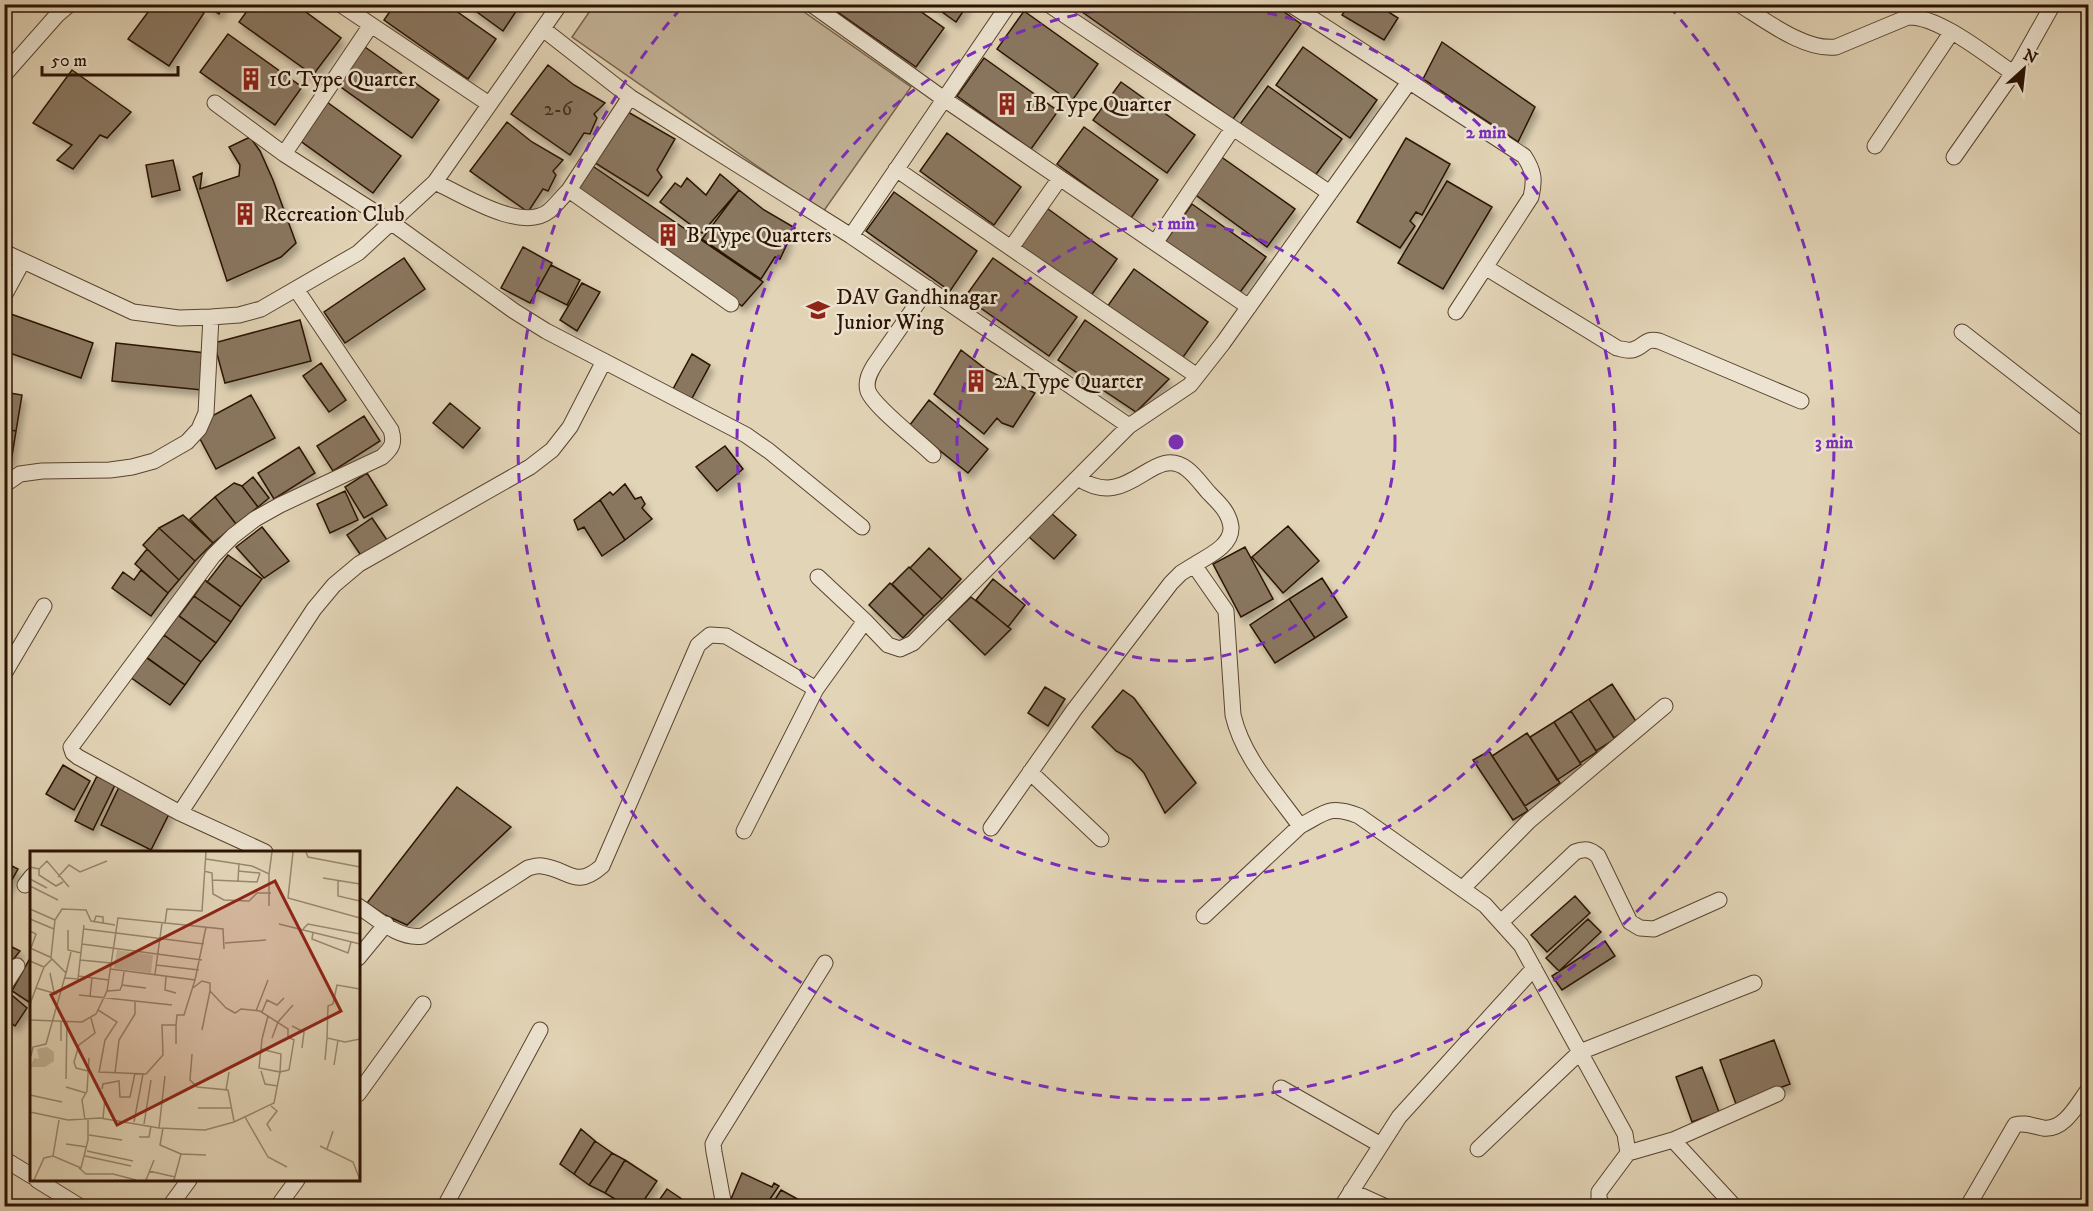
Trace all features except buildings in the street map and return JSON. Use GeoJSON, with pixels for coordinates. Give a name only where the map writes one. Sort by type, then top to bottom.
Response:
{"type":"FeatureCollection","features":[{"type":"Feature","properties":{"kind":"street"},"geometry":{"type":"LineString","coordinates":[[4,75],[53,10],[70,4]]}},
{"type":"Feature","properties":{"kind":"street"},"geometry":{"type":"LineString","coordinates":[[340,4],[489,104]]}},
{"type":"Feature","properties":{"kind":"street"},"geometry":{"type":"LineString","coordinates":[[4,252],[133,312],[178,318],[239,315],[261,309],[358,253],[435,182],[560,4]]}},
{"type":"Feature","properties":{"kind":"street"},"geometry":{"type":"LineString","coordinates":[[811,4],[944,99],[1249,307]]}},
{"type":"Feature","properties":{"kind":"street"},"geometry":{"type":"LineString","coordinates":[[851,236],[1010,4]]}},
{"type":"Feature","properties":{"kind":"street"},"geometry":{"type":"LineString","coordinates":[[1048,4],[1330,193]]}},
{"type":"Feature","properties":{"kind":"street"},"geometry":{"type":"LineString","coordinates":[[1290,4],[1524,156],[1533,168],[1535,183],[1531,197],[1456,312]]}},
{"type":"Feature","properties":{"kind":"street"},"geometry":{"type":"LineString","coordinates":[[1739,4],[1803,41],[1824,49],[1836,47],[1908,17],[1926,19],[1952,33],[2013,73]]}},
{"type":"Feature","properties":{"kind":"street"},"geometry":{"type":"LineString","coordinates":[[1954,157],[2013,73],[2053,4]]}},
{"type":"Feature","properties":{"kind":"street"},"geometry":{"type":"LineString","coordinates":[[284,154],[371,25]]}},
{"type":"Feature","properties":{"kind":"street"},"geometry":{"type":"LineString","coordinates":[[543,29],[630,97],[851,236],[1129,426]]}},
{"type":"Feature","properties":{"kind":"street"},"geometry":{"type":"LineString","coordinates":[[1875,146],[1952,33]]}},
{"type":"Feature","properties":{"kind":"street"},"geometry":{"type":"LineString","coordinates":[[818,577],[888,645],[900,649],[913,643],[1129,426],[1190,384],[1249,307],[1409,82]]}},
{"type":"Feature","properties":{"kind":"street"},"geometry":{"type":"LineString","coordinates":[[435,182],[511,218],[530,219],[548,212],[568,190],[630,97]]}},
{"type":"Feature","properties":{"kind":"street"},"geometry":{"type":"LineString","coordinates":[[215,103],[284,154],[392,223],[546,331],[746,435],[862,527]]}},
{"type":"Feature","properties":{"kind":"street"},"geometry":{"type":"LineString","coordinates":[[1155,243],[1233,128]]}},
{"type":"Feature","properties":{"kind":"street"},"geometry":{"type":"LineString","coordinates":[[896,169],[1197,376]]}},
{"type":"Feature","properties":{"kind":"street"},"geometry":{"type":"LineString","coordinates":[[1011,248],[1060,178]]}},
{"type":"Feature","properties":{"kind":"street"},"geometry":{"type":"LineString","coordinates":[[568,190],[731,304]]}},
{"type":"Feature","properties":{"kind":"street"},"geometry":{"type":"LineString","coordinates":[[4,296],[22,261]]}},
{"type":"Feature","properties":{"kind":"street"},"geometry":{"type":"LineString","coordinates":[[1485,267],[1617,348],[1630,350],[1653,339],[1801,401]]}},
{"type":"Feature","properties":{"kind":"street"},"geometry":{"type":"LineString","coordinates":[[928,288],[875,364],[868,377],[868,390],[877,403],[933,454]]}},
{"type":"Feature","properties":{"kind":"street"},"geometry":{"type":"LineString","coordinates":[[263,851],[180,813],[78,757],[73,753],[71,747],[213,556],[233,537],[255,519],[280,505],[382,457],[390,450],[394,440],[391,430],[296,289]]}},
{"type":"Feature","properties":{"kind":"street"},"geometry":{"type":"LineString","coordinates":[[4,485],[20,474],[132,467],[154,461],[187,442],[199,429],[206,413],[211,317]]}},
{"type":"Feature","properties":{"kind":"street"},"geometry":{"type":"LineString","coordinates":[[1962,332],[2088,430]]}},
{"type":"Feature","properties":{"kind":"street"},"geometry":{"type":"LineString","coordinates":[[180,813],[308,618],[334,585],[358,564],[530,467],[552,450],[570,427],[604,361]]}},
{"type":"Feature","properties":{"kind":"street"},"geometry":{"type":"LineString","coordinates":[[992,828],[1080,702],[1171,583],[1181,573],[1219,549],[1229,538],[1231,528],[1227,512],[1187,469],[1173,462],[1161,464],[1116,489],[1105,490],[1091,487],[1078,478]]}},
{"type":"Feature","properties":{"kind":"street"},"geometry":{"type":"LineString","coordinates":[[1194,565],[1218,596],[1226,611],[1233,715],[1237,732],[1246,753],[1300,826]]}},
{"type":"Feature","properties":{"kind":"street"},"geometry":{"type":"LineString","coordinates":[[4,674],[44,606]]}},
{"type":"Feature","properties":{"kind":"street"},"geometry":{"type":"LineString","coordinates":[[744,831],[816,689],[865,621]]}},
{"type":"Feature","properties":{"kind":"street"},"geometry":{"type":"LineString","coordinates":[[360,907],[412,938],[423,936],[528,868],[542,865],[576,877],[591,876],[602,866],[698,645],[710,635],[726,636],[816,689]]}},
{"type":"Feature","properties":{"kind":"street"},"geometry":{"type":"LineString","coordinates":[[1462,889],[1529,821],[1665,706]]}},
{"type":"Feature","properties":{"kind":"street"},"geometry":{"type":"LineString","coordinates":[[1030,772],[1101,838]]}},
{"type":"Feature","properties":{"kind":"street"},"geometry":{"type":"LineString","coordinates":[[1204,916],[1300,826],[1330,810],[1343,810],[1359,816],[1485,905],[1521,945],[1625,1134],[1628,1153]]}},
{"type":"Feature","properties":{"kind":"street"},"geometry":{"type":"LineString","coordinates":[[1501,922],[1575,852],[1584,848],[1598,856],[1630,922],[1640,928],[1654,929],[1719,900]]}},
{"type":"Feature","properties":{"kind":"street"},"geometry":{"type":"LineString","coordinates":[[360,956],[386,924]]}},
{"type":"Feature","properties":{"kind":"street"},"geometry":{"type":"LineString","coordinates":[[724,1206],[713,1144],[825,963]]}},
{"type":"Feature","properties":{"kind":"street"},"geometry":{"type":"LineString","coordinates":[[4,986],[17,966]]}},
{"type":"Feature","properties":{"kind":"street"},"geometry":{"type":"LineString","coordinates":[[1342,1206],[1399,1117],[1534,968]]}},
{"type":"Feature","properties":{"kind":"street"},"geometry":{"type":"LineString","coordinates":[[1478,1149],[1580,1052],[1754,983]]}},
{"type":"Feature","properties":{"kind":"street"},"geometry":{"type":"LineString","coordinates":[[360,1091],[423,1004]]}},
{"type":"Feature","properties":{"kind":"street"},"geometry":{"type":"LineString","coordinates":[[445,1206],[540,1030]]}},
{"type":"Feature","properties":{"kind":"street"},"geometry":{"type":"LineString","coordinates":[[1281,1088],[1381,1145]]}},
{"type":"Feature","properties":{"kind":"street"},"geometry":{"type":"LineString","coordinates":[[1968,1206],[2014,1125],[2023,1123],[2048,1128],[2059,1125],[2069,1116],[2088,1090]]}},
{"type":"Feature","properties":{"kind":"street"},"geometry":{"type":"LineString","coordinates":[[1603,1206],[1599,1199],[1599,1192],[1628,1153],[1672,1140],[1777,1094]]}},
{"type":"Feature","properties":{"kind":"street"},"geometry":{"type":"LineString","coordinates":[[1672,1140],[1734,1206]]}},
{"type":"Feature","properties":{"kind":"street"},"geometry":{"type":"LineString","coordinates":[[4,1159],[30,1175]]}},
{"type":"Feature","properties":{"kind":"street"},"geometry":{"type":"LineString","coordinates":[[40,1181],[79,1206]]}},
{"type":"Feature","properties":{"kind":"street"},"geometry":{"type":"LineString","coordinates":[[171,1206],[188,1181]]}},
{"type":"Feature","properties":{"kind":"street"},"geometry":{"type":"LineString","coordinates":[[278,1206],[296,1181]]}},
{"type":"Feature","properties":{"kind":"street"},"geometry":{"type":"LineString","coordinates":[[1351,1191],[1384,1206]]}},
{"type":"Feature","properties":{"kind":"shaded area"},"geometry":{"type":"Polygon","coordinates":[[[594,5],[794,5],[911,87],[823,212],[572,37],[594,5]]]}},
{"type":"Feature","properties":{"kind":"place","name":"1C Type Quarter"},"geometry":{"type":"Point","coordinates":[251,79]}},
{"type":"Feature","properties":{"kind":"place","name":"1B Type Quarter"},"geometry":{"type":"Point","coordinates":[1007,104]}},
{"type":"Feature","properties":{"kind":"place","name":"Recreation Club"},"geometry":{"type":"Point","coordinates":[245,214]}},
{"type":"Feature","properties":{"kind":"place","name":"B Type Quarters"},"geometry":{"type":"Point","coordinates":[668,235]}},
{"type":"Feature","properties":{"kind":"place","name":"DAV Gandhinagar Junior Wing"},"geometry":{"type":"Point","coordinates":[818,310]}},
{"type":"Feature","properties":{"kind":"place","name":"2A Type Quarter"},"geometry":{"type":"Point","coordinates":[976,381]}}]}
